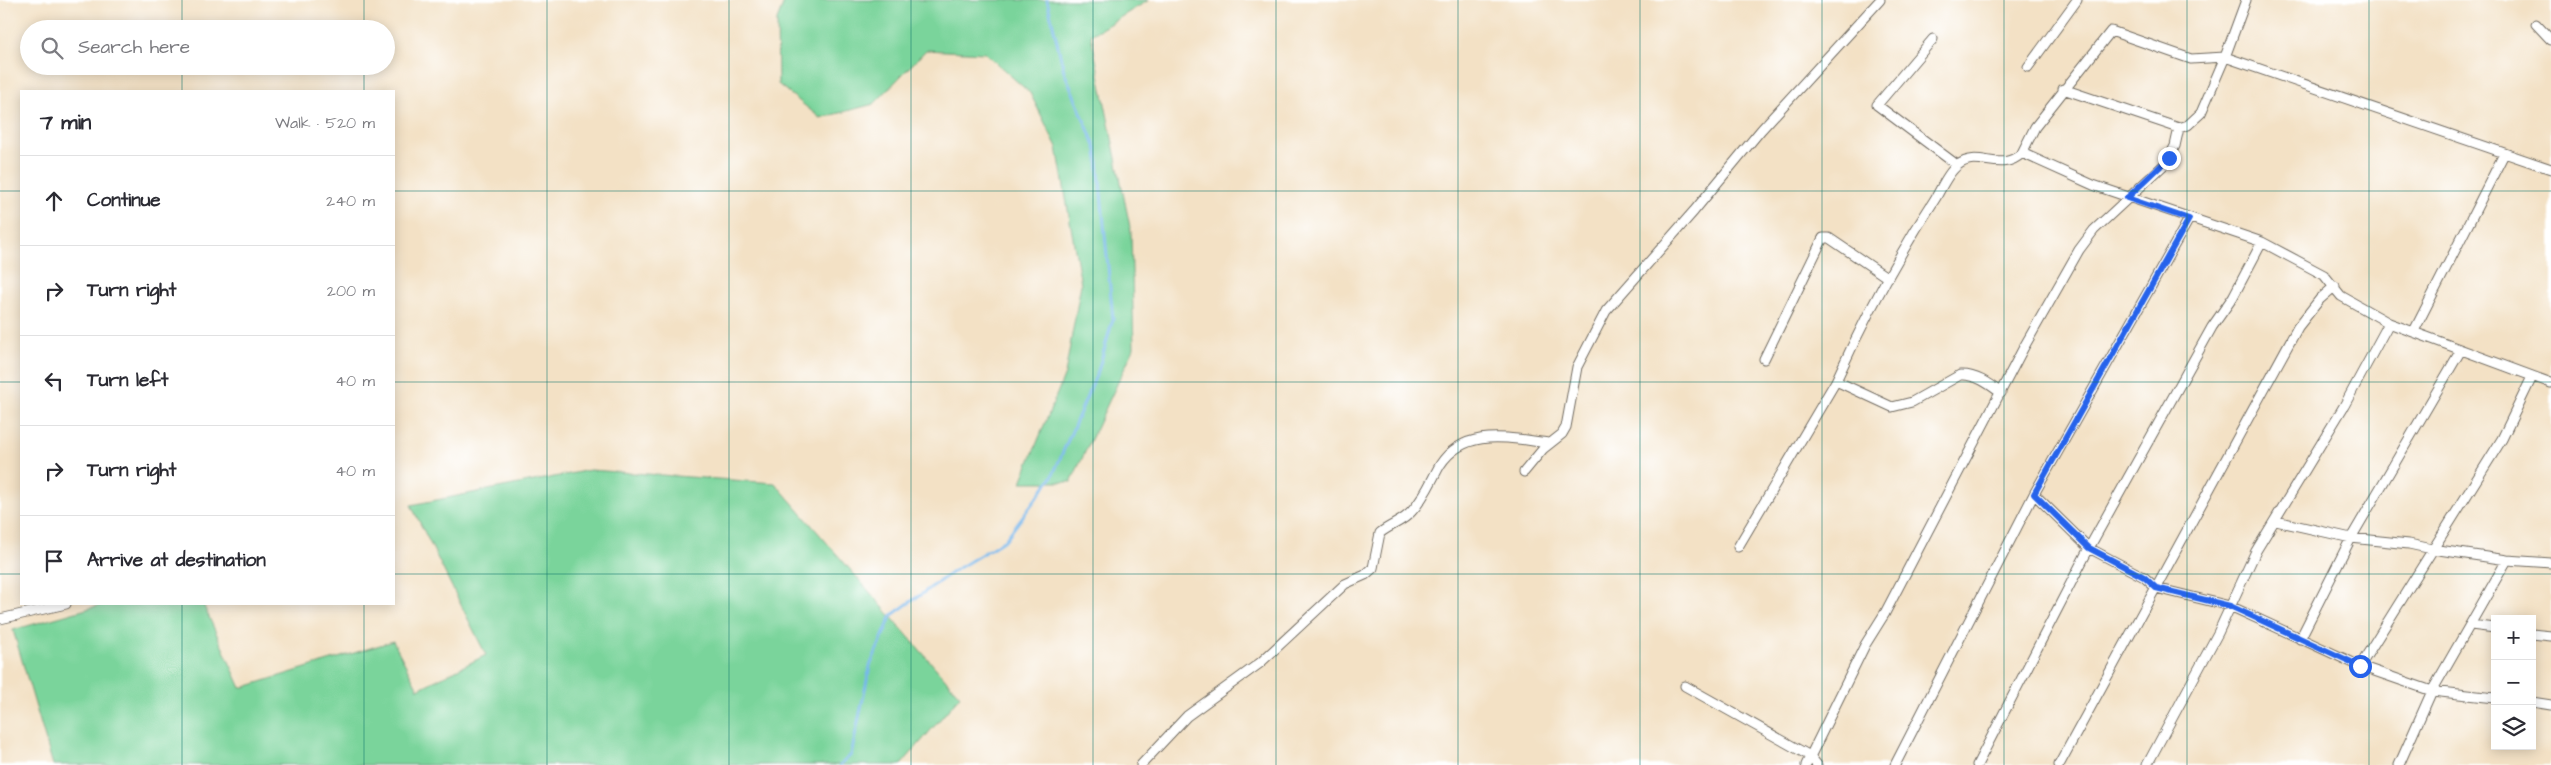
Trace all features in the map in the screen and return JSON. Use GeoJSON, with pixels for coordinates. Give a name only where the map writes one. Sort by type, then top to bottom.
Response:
{"type":"FeatureCollection","features":[{"type":"Feature","properties":{"kind":"street"},"geometry":{"type":"LineString","coordinates":[[1524,472],[1550,443],[1562,434],[1566,427],[1577,367],[1606,312],[1707,196],[1761,130],[1880,0]]}},
{"type":"Feature","properties":{"kind":"street"},"geometry":{"type":"LineString","coordinates":[[2028,67],[2077,0]]}},
{"type":"Feature","properties":{"kind":"street"},"geometry":{"type":"LineString","coordinates":[[2063,89],[2179,128],[2188,125],[2201,113],[2225,58],[2246,0]]}},
{"type":"Feature","properties":{"kind":"street"},"geometry":{"type":"LineString","coordinates":[[2536,24],[2551,40]]}},
{"type":"Feature","properties":{"kind":"street"},"geometry":{"type":"LineString","coordinates":[[1738,547],[1836,381],[1914,231],[1957,165],[1974,158],[2001,163],[2017,157],[2022,152],[2035,127],[2063,89],[2111,30],[2191,59],[2225,58],[2551,169]]}},
{"type":"Feature","properties":{"kind":"street"},"geometry":{"type":"LineString","coordinates":[[1933,39],[1877,105],[1957,165]]}},
{"type":"Feature","properties":{"kind":"street"},"geometry":{"type":"LineString","coordinates":[[1806,765],[1865,646],[1885,613],[2024,347],[2079,250],[2094,230],[2166,163],[2174,146],[2179,128]]}},
{"type":"Feature","properties":{"kind":"street"},"geometry":{"type":"LineString","coordinates":[[2022,152],[2093,185],[2127,198],[2262,242],[2324,275],[2335,286],[2341,296],[2389,323],[2551,383]]}},
{"type":"Feature","properties":{"kind":"street"},"geometry":{"type":"LineString","coordinates":[[2414,331],[2504,154]]}},
{"type":"Feature","properties":{"kind":"street"},"geometry":{"type":"LineString","coordinates":[[1895,765],[2034,494],[2189,219]]}},
{"type":"Feature","properties":{"kind":"street"},"geometry":{"type":"LineString","coordinates":[[1764,359],[1824,238],[1829,238],[1888,278]]}},
{"type":"Feature","properties":{"kind":"street"},"geometry":{"type":"LineString","coordinates":[[1977,765],[2089,548],[2212,327],[2233,297],[2262,242]]}},
{"type":"Feature","properties":{"kind":"street"},"geometry":{"type":"LineString","coordinates":[[2059,765],[2298,327],[2320,299],[2335,286]]}},
{"type":"Feature","properties":{"kind":"street"},"geometry":{"type":"LineString","coordinates":[[2147,765],[2218,633],[2256,551],[2276,521],[2344,406],[2389,323]]}},
{"type":"Feature","properties":{"kind":"street"},"geometry":{"type":"LineString","coordinates":[[2300,639],[2351,538],[2461,350]]}},
{"type":"Feature","properties":{"kind":"street"},"geometry":{"type":"LineString","coordinates":[[1836,381],[1892,407],[1912,402],[1960,375],[1967,375],[1987,382],[2001,393]]}},
{"type":"Feature","properties":{"kind":"street"},"geometry":{"type":"LineString","coordinates":[[2360,666],[2502,439],[2532,377]]}},
{"type":"Feature","properties":{"kind":"street"},"geometry":{"type":"LineString","coordinates":[[1141,765],[1187,716],[1260,663],[1344,584],[1365,575],[1373,568],[1380,533],[1411,514],[1426,493],[1441,465],[1463,443],[1489,437],[1550,443]]}},
{"type":"Feature","properties":{"kind":"street"},"geometry":{"type":"LineString","coordinates":[[2034,494],[2089,548],[2144,577],[2156,588],[2230,606],[2360,666],[2432,691],[2491,698]]}},
{"type":"Feature","properties":{"kind":"street"},"geometry":{"type":"LineString","coordinates":[[2276,521],[2351,538],[2409,544],[2432,550],[2507,560],[2551,563]]}},
{"type":"Feature","properties":{"kind":"street"},"geometry":{"type":"LineString","coordinates":[[2399,765],[2432,691],[2507,560]]}},
{"type":"Feature","properties":{"kind":"street"},"geometry":{"type":"LineString","coordinates":[[0,619],[62,605]]}},
{"type":"Feature","properties":{"kind":"street"},"geometry":{"type":"LineString","coordinates":[[2471,625],[2491,628]]}},
{"type":"Feature","properties":{"kind":"street"},"geometry":{"type":"LineString","coordinates":[[2536,634],[2551,636]]}},
{"type":"Feature","properties":{"kind":"street"},"geometry":{"type":"LineString","coordinates":[[1685,686],[1810,756],[1817,765]]}},
{"type":"Feature","properties":{"kind":"street"},"geometry":{"type":"LineString","coordinates":[[2536,703],[2551,705]]}},
{"type":"Feature","properties":{"kind":"green space"},"geometry":{"type":"Polygon","coordinates":[[[785,0],[1149,0],[1091,35],[1131,232],[1134,348],[1071,482],[1021,482],[1065,374],[1081,284],[1057,147],[1030,93],[985,53],[926,50],[874,104],[820,118],[778,84],[777,20],[785,0]]]}},
{"type":"Feature","properties":{"kind":"green space"},"geometry":{"type":"Polygon","coordinates":[[[590,470],[775,483],[960,696],[901,765],[53,765],[13,630],[100,605],[203,605],[241,688],[393,641],[418,689],[486,655],[411,505],[590,470]]]}},
{"type":"Feature","properties":{"kind":"waterway"},"geometry":{"type":"LineString","coordinates":[[840,765],[851,755],[870,666],[892,615],[954,571],[1005,540],[1052,477],[1098,371],[1113,319],[1097,151],[1064,71],[1047,0]]}},
{"type":"Feature","properties":{"kind":"route"},"geometry":{"type":"LineString","coordinates":[[2169,158],[2162,167],[2147,178],[2127,198],[2144,202],[2189,219],[2034,494],[2089,548],[2144,577],[2156,588],[2230,606],[2360,666]]}}]}
